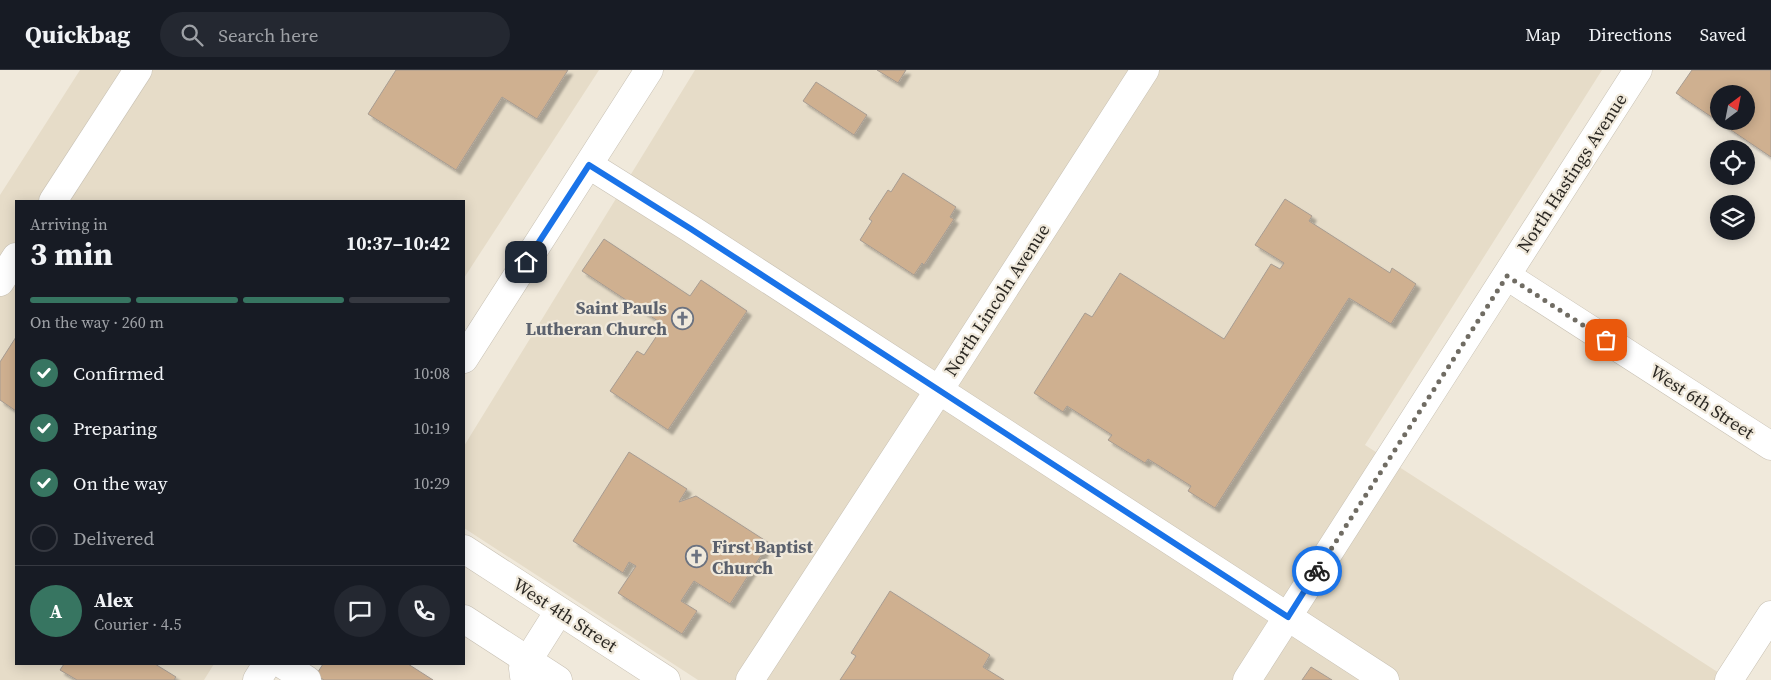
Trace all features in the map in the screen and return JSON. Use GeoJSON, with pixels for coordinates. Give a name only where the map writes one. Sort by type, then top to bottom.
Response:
{"type":"FeatureCollection","features":[{"type":"Feature","properties":{"kind":"main road"},"geometry":{"type":"LineString","coordinates":[[54,200],[138,70]]}},
{"type":"Feature","properties":{"kind":"main road"},"geometry":{"type":"LineString","coordinates":[[465,357],[649,70]]}},
{"type":"Feature","properties":{"kind":"main road","name":"North Lincoln Avenue"},"geometry":{"type":"LineString","coordinates":[[750,680],[1145,70]]}},
{"type":"Feature","properties":{"kind":"main road","name":"North Hastings Avenue"},"geometry":{"type":"LineString","coordinates":[[1247,680],[1638,70]]}},
{"type":"Feature","properties":{"kind":"main road"},"geometry":{"type":"LineString","coordinates":[[589,165],[691,229],[1385,680]]}},
{"type":"Feature","properties":{"kind":"main road","name":"West 6th Street"},"geometry":{"type":"LineString","coordinates":[[1507,276],[1771,446]]}},
{"type":"Feature","properties":{"kind":"main road","name":"West 4th Street"},"geometry":{"type":"LineString","coordinates":[[465,551],[666,680]]}},
{"type":"Feature","properties":{"kind":"main road"},"geometry":{"type":"LineString","coordinates":[[526,670],[559,611]]}},
{"type":"Feature","properties":{"kind":"main road"},"geometry":{"type":"LineString","coordinates":[[1729,680],[1771,615]]}},
{"type":"Feature","properties":{"kind":"main road"},"geometry":{"type":"LineString","coordinates":[[465,620],[526,670],[558,680]]}},
{"type":"Feature","properties":{"kind":"main road"},"geometry":{"type":"LineString","coordinates":[[257,680],[266,665]]}},
{"type":"Feature","properties":{"kind":"main road"},"geometry":{"type":"LineString","coordinates":[[284,665],[307,680]]}},
{"type":"Feature","properties":{"kind":"shaded area"},"geometry":{"type":"Polygon","coordinates":[[[80,70],[599,70],[465,276],[465,200],[15,200],[15,665],[213,665],[204,680],[0,680],[0,195],[80,70]]]}},
{"type":"Feature","properties":{"kind":"shaded area"},"geometry":{"type":"Polygon","coordinates":[[[695,70],[1602,70],[1365,445],[1730,680],[698,680],[465,529],[465,444],[695,70]]]}},
{"type":"Feature","properties":{"kind":"building"},"geometry":{"type":"Polygon","coordinates":[[[396,70],[568,70],[537,119],[502,97],[456,170],[368,114],[396,70]]]}},
{"type":"Feature","properties":{"kind":"building"},"geometry":{"type":"Polygon","coordinates":[[[877,70],[906,70],[898,83],[877,70]]]}},
{"type":"Feature","properties":{"kind":"building"},"geometry":{"type":"Polygon","coordinates":[[[1692,70],[1771,70],[1771,157],[1755,146],[1755,140],[1746,140],[1731,130],[1755,130],[1755,85],[1710,85],[1710,116],[1676,93],[1692,70]]]}},
{"type":"Feature","properties":{"kind":"building"},"geometry":{"type":"Polygon","coordinates":[[[816,82],[867,115],[854,135],[803,101],[816,82]]]}},
{"type":"Feature","properties":{"kind":"building"},"geometry":{"type":"Polygon","coordinates":[[[903,173],[956,207],[950,217],[954,219],[924,265],[922,263],[914,275],[860,240],[872,221],[869,219],[888,190],[891,192],[903,173]]]}},
{"type":"Feature","properties":{"kind":"building"},"geometry":{"type":"Polygon","coordinates":[[[1285,199],[1312,216],[1309,221],[1390,273],[1392,268],[1416,284],[1391,324],[1349,298],[1215,508],[1188,491],[1191,486],[1148,459],[1145,463],[1108,440],[1112,435],[1067,406],[1063,412],[1034,393],[1085,313],[1092,317],[1120,273],[1224,339],[1271,264],[1280,269],[1284,263],[1255,245],[1285,199]]]}},
{"type":"Feature","properties":{"kind":"building"},"geometry":{"type":"Polygon","coordinates":[[[604,239],[690,296],[701,280],[747,311],[668,430],[610,391],[637,351],[644,355],[664,325],[582,271],[604,239]]]}},
{"type":"Feature","properties":{"kind":"building"},"geometry":{"type":"Polygon","coordinates":[[[15,339],[15,410],[0,400],[0,362],[15,339]]]}},
{"type":"Feature","properties":{"kind":"building"},"geometry":{"type":"Polygon","coordinates":[[[629,452],[687,489],[679,502],[696,496],[769,543],[730,604],[694,581],[681,601],[697,611],[682,634],[618,593],[636,566],[629,562],[623,573],[573,541],[629,452]]]}},
{"type":"Feature","properties":{"kind":"building"},"geometry":{"type":"Polygon","coordinates":[[[890,591],[990,655],[983,667],[1004,680],[840,680],[856,656],[851,653],[890,591]]]}},
{"type":"Feature","properties":{"kind":"building"},"geometry":{"type":"Polygon","coordinates":[[[63,665],[157,665],[176,677],[174,680],[77,680],[60,670],[63,665]]]}},
{"type":"Feature","properties":{"kind":"building"},"geometry":{"type":"Polygon","coordinates":[[[322,665],[410,665],[433,680],[324,680],[316,675],[322,665]]]}},
{"type":"Feature","properties":{"kind":"building"},"geometry":{"type":"Polygon","coordinates":[[[1311,667],[1332,680],[1302,680],[1311,667]]]}},
{"type":"Feature","properties":{"kind":"way so far"},"geometry":{"type":"LineString","coordinates":[[1317,571],[1507,276],[1606,340]]}},
{"type":"Feature","properties":{"kind":"place","name":"Saint Pauls Lutheran Church"},"geometry":{"type":"Point","coordinates":[683,318]}},
{"type":"Feature","properties":{"kind":"place","name":"First Baptist Church"},"geometry":{"type":"Point","coordinates":[696,557]}},
{"type":"Feature","properties":{"kind":"route"},"geometry":{"type":"LineString","coordinates":[[526,262],[589,165],[691,229],[1288,617],[1317,571]]}}]}
